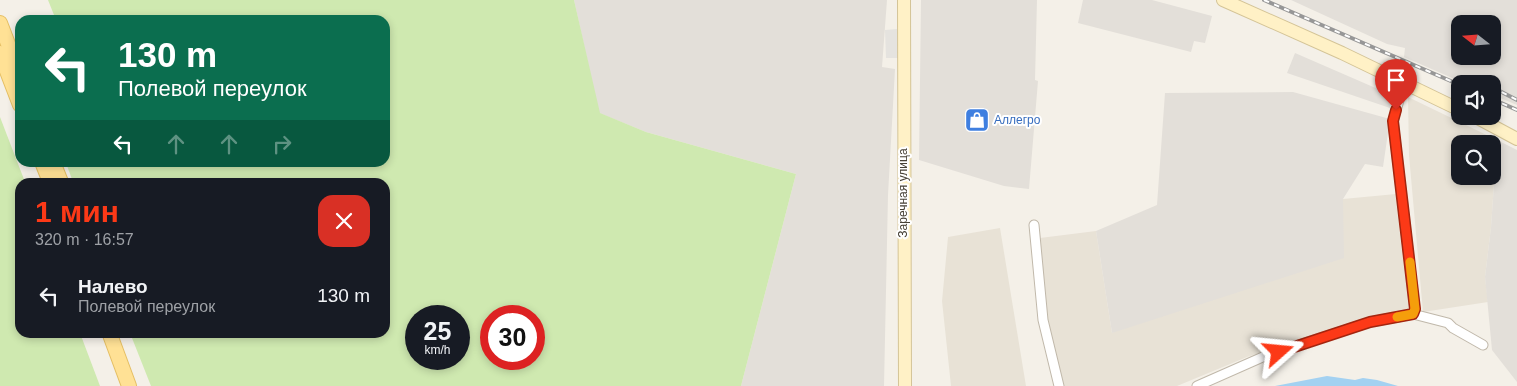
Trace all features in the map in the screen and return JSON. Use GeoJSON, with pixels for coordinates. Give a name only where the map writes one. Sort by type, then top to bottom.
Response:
{"type":"FeatureCollection","features":[{"type":"Feature","properties":{"kind":"main road"},"geometry":{"type":"LineString","coordinates":[[0,23],[15,62]]}},
{"type":"Feature","properties":{"kind":"main road"},"geometry":{"type":"LineString","coordinates":[[0,53],[15,92]]}},
{"type":"Feature","properties":{"kind":"main road"},"geometry":{"type":"LineString","coordinates":[[110,338],[129,386]]}},
{"type":"Feature","properties":{"kind":"main road"},"geometry":{"type":"LineString","coordinates":[[120,338],[139,386]]}},
{"type":"Feature","properties":{"kind":"street","name":"Заречная улица"},"geometry":{"type":"LineString","coordinates":[[904,0],[905,386]]}},
{"type":"Feature","properties":{"kind":"street"},"geometry":{"type":"LineString","coordinates":[[1223,0],[1342,53],[1451,106]]}},
{"type":"Feature","properties":{"kind":"street"},"geometry":{"type":"LineString","coordinates":[[1404,83],[1393,121],[1415,309],[1413,314]]}},
{"type":"Feature","properties":{"kind":"street"},"geometry":{"type":"LineString","coordinates":[[1491,125],[1517,139]]}},
{"type":"Feature","properties":{"kind":"street"},"geometry":{"type":"LineString","coordinates":[[1034,225],[1043,320],[1059,386]]}},
{"type":"Feature","properties":{"kind":"street"},"geometry":{"type":"LineString","coordinates":[[1197,386],[1265,356],[1370,322],[1413,314],[1448,323],[1453,328],[1483,345]]}},
{"type":"Feature","properties":{"kind":"shaded area"},"geometry":{"type":"Polygon","coordinates":[[[574,0],[887,0],[882,67],[895,69],[888,195],[884,386],[741,386],[796,174],[646,132],[599,113],[574,0]]]}},
{"type":"Feature","properties":{"kind":"shaded area","name":"Аллегро"},"geometry":{"type":"Polygon","coordinates":[[[921,0],[1037,0],[1035,80],[1038,81],[1029,189],[1004,186],[919,160],[921,0]]]}},
{"type":"Feature","properties":{"kind":"shaded area"},"geometry":{"type":"Polygon","coordinates":[[[1083,0],[1152,0],[1212,16],[1205,43],[1194,41],[1191,52],[1078,23],[1083,0]]]}},
{"type":"Feature","properties":{"kind":"shaded area"},"geometry":{"type":"Polygon","coordinates":[[[1291,0],[1517,0],[1517,105],[1501,98],[1501,75],[1451,75],[1451,77],[1404,57],[1405,48],[1387,44],[1291,0]]]}},
{"type":"Feature","properties":{"kind":"shaded area"},"geometry":{"type":"Polygon","coordinates":[[[897,29],[898,58],[886,58],[885,30],[897,29]]]}},
{"type":"Feature","properties":{"kind":"shaded area"},"geometry":{"type":"Polygon","coordinates":[[[1295,53],[1394,96],[1390,108],[1287,73],[1295,53]]]}},
{"type":"Feature","properties":{"kind":"shaded area"},"geometry":{"type":"Polygon","coordinates":[[[1293,92],[1390,119],[1383,167],[1365,164],[1343,199],[1344,258],[1112,333],[1096,231],[1157,205],[1165,93],[1293,92]]]}},
{"type":"Feature","properties":{"kind":"shaded area"},"geometry":{"type":"Polygon","coordinates":[[[1408,97],[1451,118],[1451,125],[1466,125],[1487,135],[1451,135],[1451,185],[1494,185],[1485,277],[1488,302],[1423,312],[1409,155],[1408,97]]]}},
{"type":"Feature","properties":{"kind":"shaded area"},"geometry":{"type":"Polygon","coordinates":[[[1501,142],[1517,150],[1517,382],[1492,350],[1485,277],[1494,185],[1501,185],[1501,142]]]}},
{"type":"Feature","properties":{"kind":"shaded area"},"geometry":{"type":"Polygon","coordinates":[[[1396,194],[1401,244],[1411,309],[1342,325],[1247,357],[1177,386],[1064,386],[1047,316],[1040,238],[1096,231],[1112,333],[1343,199],[1396,194]]]}},
{"type":"Feature","properties":{"kind":"shaded area"},"geometry":{"type":"Polygon","coordinates":[[[1000,228],[1026,386],[951,386],[942,301],[948,237],[1000,228]]]}},
{"type":"Feature","properties":{"kind":"green space"},"geometry":{"type":"Polygon","coordinates":[[[48,0],[574,0],[600,113],[646,132],[796,174],[741,386],[151,386],[132,338],[390,338],[390,178],[72,178],[67,167],[390,167],[390,15],[54,15],[48,0]]]}},
{"type":"Feature","properties":{"kind":"green space"},"geometry":{"type":"Polygon","coordinates":[[[0,117],[15,156],[15,167],[19,167],[23,178],[15,178],[15,338],[82,338],[100,386],[0,386],[0,117]]]}},
{"type":"Feature","properties":{"kind":"water"},"geometry":{"type":"Polygon","coordinates":[[[1327,376],[1355,380],[1363,378],[1398,386],[1275,386],[1327,376]]]}},
{"type":"Feature","properties":{"kind":"railway"},"geometry":{"type":"LineString","coordinates":[[1264,0],[1451,81]]}},
{"type":"Feature","properties":{"kind":"railway"},"geometry":{"type":"LineString","coordinates":[[1501,92],[1517,100]]}},
{"type":"Feature","properties":{"kind":"railway"},"geometry":{"type":"LineString","coordinates":[[1501,103],[1517,110]]}},
{"type":"Feature","properties":{"kind":"slow traffic"},"geometry":{"type":"LineString","coordinates":[[1397,317],[1413,314],[1415,309],[1410,262]]}},
{"type":"Feature","properties":{"kind":"place","name":"Аллегро"},"geometry":{"type":"Point","coordinates":[977,120]}},
{"type":"Feature","properties":{"kind":"route"},"geometry":{"type":"LineString","coordinates":[[1279,352],[1370,322],[1413,314],[1415,309],[1393,121],[1396,110]]}}]}
